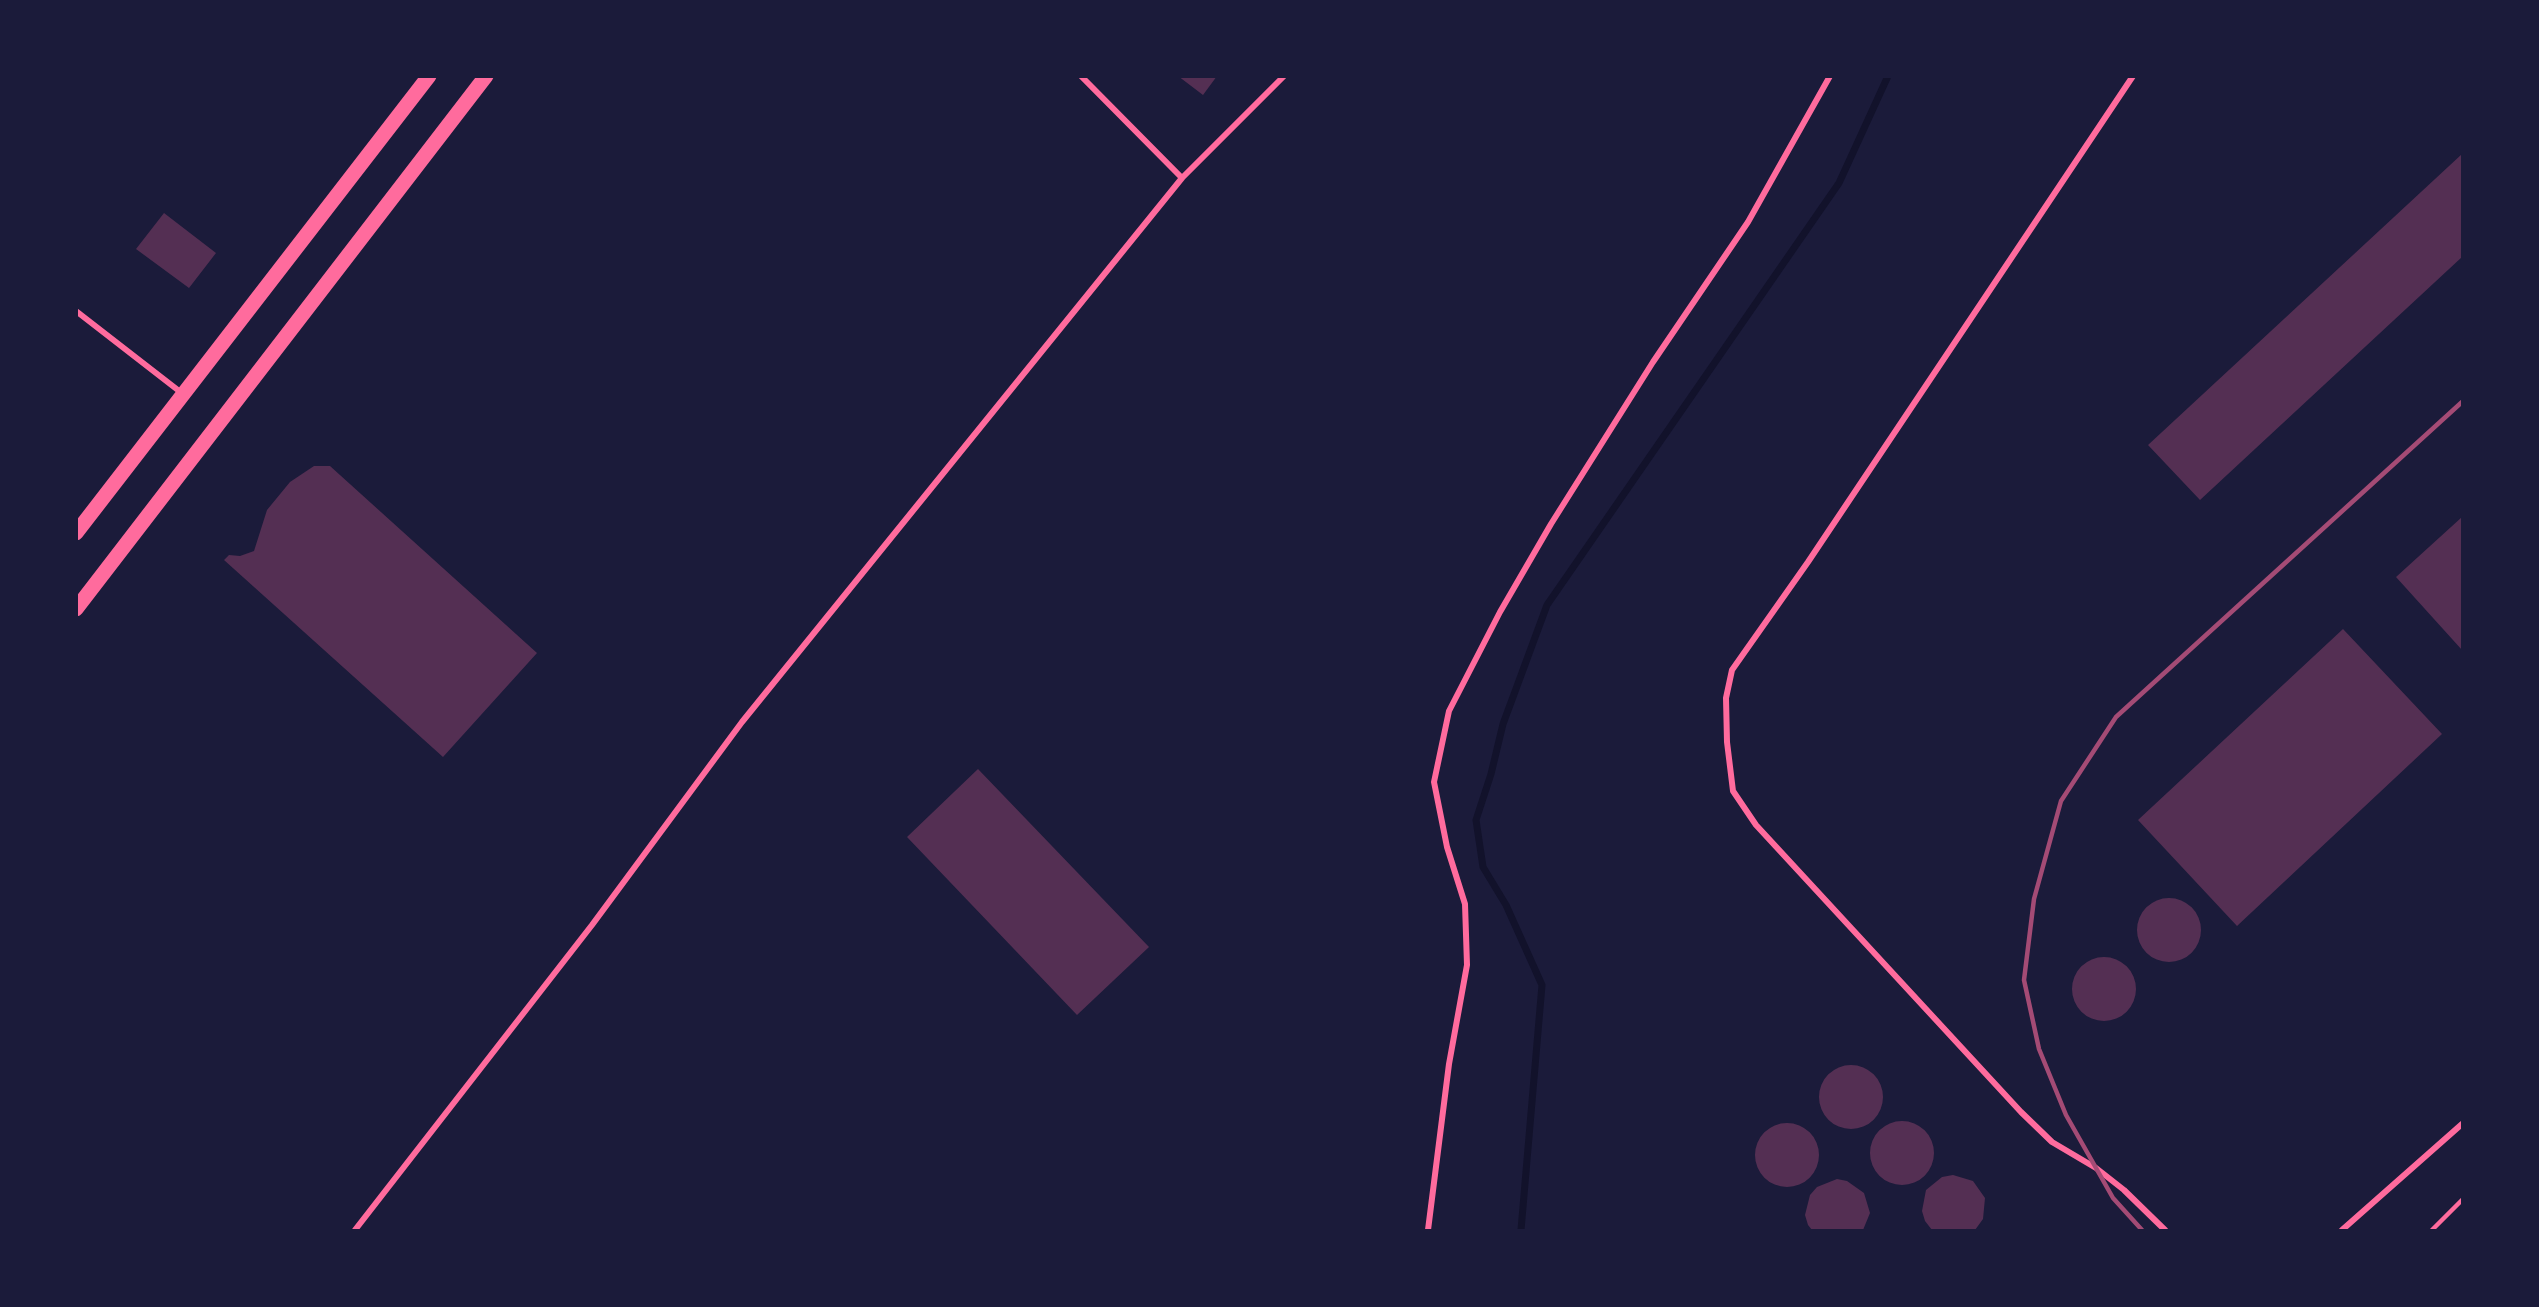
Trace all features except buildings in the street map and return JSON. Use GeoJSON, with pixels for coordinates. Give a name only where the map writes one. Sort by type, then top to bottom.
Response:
{"type":"FeatureCollection","features":[{"type":"Feature","properties":{"kind":"highway"},"geometry":{"type":"LineString","coordinates":[[76,533],[429,76]]}},
{"type":"Feature","properties":{"kind":"highway"},"geometry":{"type":"LineString","coordinates":[[76,609],[486,76]]}},
{"type":"Feature","properties":{"kind":"street"},"geometry":{"type":"LineString","coordinates":[[1081,76],[1182,178]]}},
{"type":"Feature","properties":{"kind":"street"},"geometry":{"type":"LineString","coordinates":[[355,1230],[592,925],[742,722],[1182,178],[1284,76]]}},
{"type":"Feature","properties":{"kind":"street"},"geometry":{"type":"LineString","coordinates":[[1428,1230],[1449,1064],[1467,965],[1465,904],[1447,847],[1434,782],[1449,711],[1500,612],[1551,524],[1653,362],[1748,222],[1830,76]]}},
{"type":"Feature","properties":{"kind":"street"},"geometry":{"type":"LineString","coordinates":[[2133,76],[1815,552],[1732,670],[1726,698],[1727,742],[1733,791],[1756,825],[2021,1112],[2052,1142],[2096,1168],[2124,1190],[2165,1230]]}},
{"type":"Feature","properties":{"kind":"street"},"geometry":{"type":"LineString","coordinates":[[76,311],[184,394]]}},
{"type":"Feature","properties":{"kind":"street"},"geometry":{"type":"LineString","coordinates":[[2342,1230],[2463,1124]]}},
{"type":"Feature","properties":{"kind":"lane"},"geometry":{"type":"LineString","coordinates":[[2432,1230],[2463,1200]]}},
{"type":"Feature","properties":{"kind":"waterway"},"geometry":{"type":"LineString","coordinates":[[1521,1230],[1542,985],[1506,905],[1483,867],[1476,820],[1491,774],[1503,724],[1547,605],[1839,183],[1888,76]]}},
{"type":"Feature","properties":{"kind":"railway"},"geometry":{"type":"LineString","coordinates":[[2142,1230],[2113,1198],[2066,1115],[2039,1049],[2024,980],[2034,899],[2061,801],[2116,717],[2462,402]]}}]}
